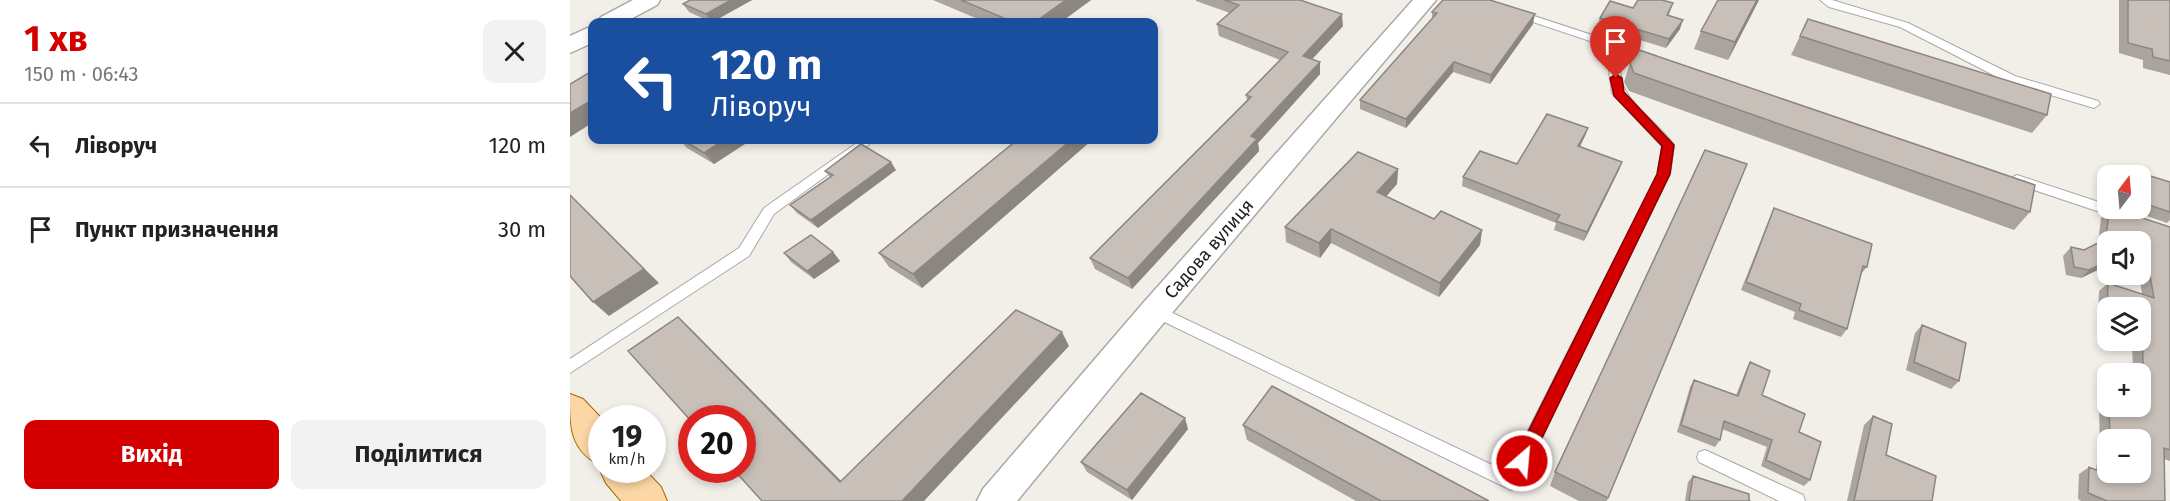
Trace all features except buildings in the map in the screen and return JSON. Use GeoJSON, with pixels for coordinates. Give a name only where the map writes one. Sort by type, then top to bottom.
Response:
{"type":"FeatureCollection","features":[{"type":"Feature","properties":{"kind":"main road"},"geometry":{"type":"LineString","coordinates":[[570,411],[588,432]]}},
{"type":"Feature","properties":{"kind":"main road"},"geometry":{"type":"LineString","coordinates":[[631,483],[647,501]]}},
{"type":"Feature","properties":{"kind":"street"},"geometry":{"type":"LineString","coordinates":[[616,18],[648,0]]}},
{"type":"Feature","properties":{"kind":"street","name":"Садова вулиця"},"geometry":{"type":"LineString","coordinates":[[995,501],[1155,311],[1425,0]]}},
{"type":"Feature","properties":{"kind":"street"},"geometry":{"type":"LineString","coordinates":[[570,46],[588,35]]}},
{"type":"Feature","properties":{"kind":"lane"},"geometry":{"type":"LineString","coordinates":[[1825,0],[1833,5],[1904,25],[2011,79],[2094,104]]}},
{"type":"Feature","properties":{"kind":"lane"},"geometry":{"type":"LineString","coordinates":[[1510,11],[1665,63]]}},
{"type":"Feature","properties":{"kind":"lane"},"geometry":{"type":"LineString","coordinates":[[1155,311],[1511,482],[1664,174],[1668,145],[1618,93],[1614,63],[1620,48]]}},
{"type":"Feature","properties":{"kind":"lane"},"geometry":{"type":"LineString","coordinates":[[570,367],[744,252],[769,211],[863,144]]}},
{"type":"Feature","properties":{"kind":"lane"},"geometry":{"type":"LineString","coordinates":[[2002,175],[2097,206]]}},
{"type":"Feature","properties":{"kind":"lane"},"geometry":{"type":"LineString","coordinates":[[1705,457],[1797,501]]}},
{"type":"Feature","properties":{"kind":"route"},"geometry":{"type":"LineString","coordinates":[[1522,461],[1664,174],[1668,145],[1618,93],[1616,78]]}}]}
